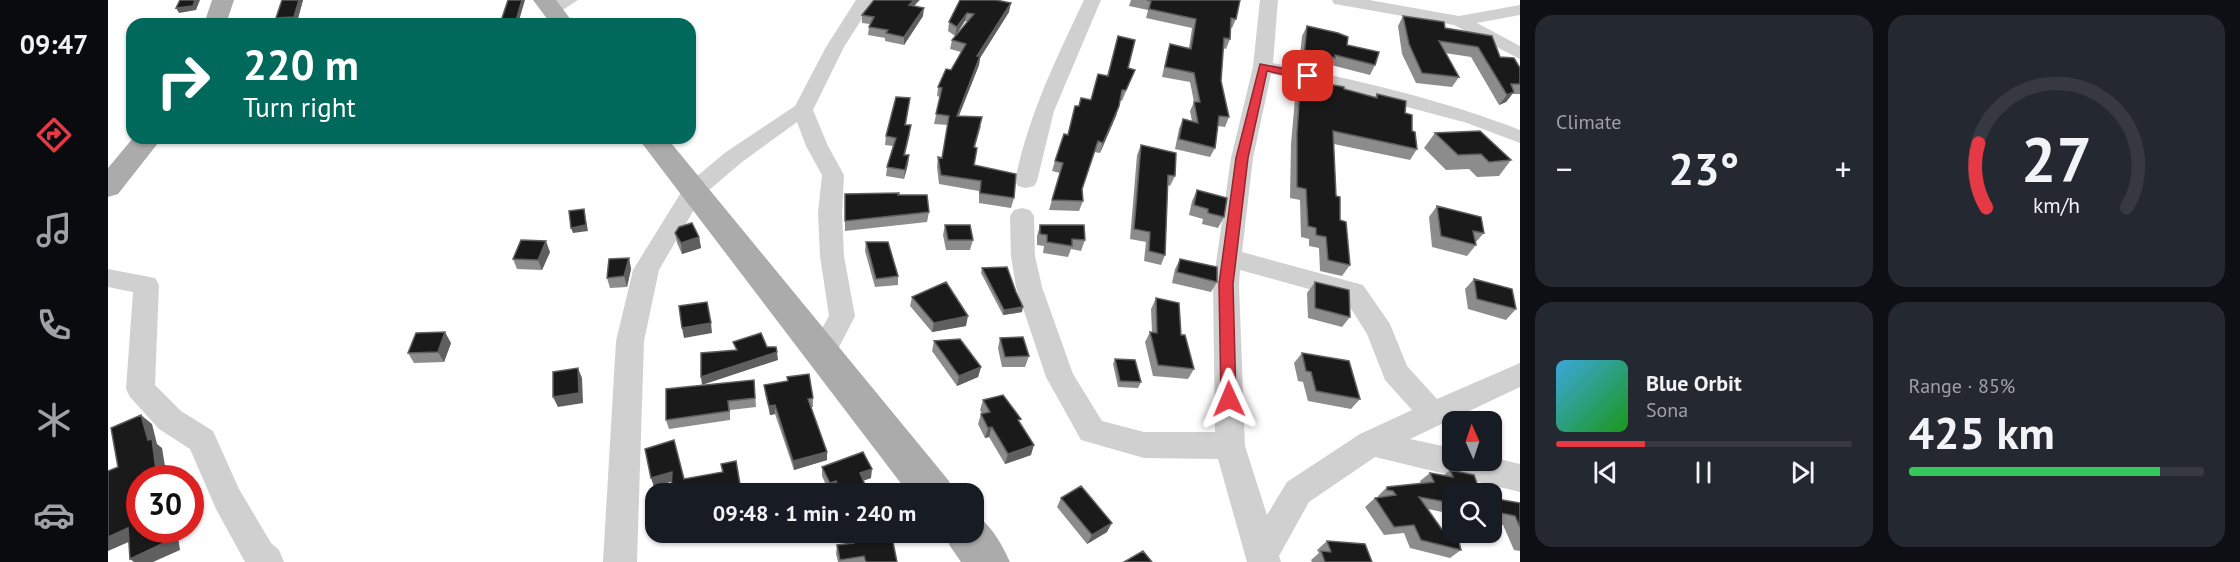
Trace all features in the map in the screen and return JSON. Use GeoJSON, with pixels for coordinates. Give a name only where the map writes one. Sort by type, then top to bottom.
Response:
{"type":"FeatureCollection","features":[{"type":"Feature","properties":{"kind":"main road"},"geometry":{"type":"LineString","coordinates":[[217,18],[223,0]]}},
{"type":"Feature","properties":{"kind":"main road"},"geometry":{"type":"LineString","coordinates":[[108,187],[143,144]]}},
{"type":"Feature","properties":{"kind":"main road"},"geometry":{"type":"LineString","coordinates":[[657,144],[925,483]]}},
{"type":"Feature","properties":{"kind":"main road"},"geometry":{"type":"LineString","coordinates":[[973,543],[988,562]]}},
{"type":"Feature","properties":{"kind":"street"},"geometry":{"type":"LineString","coordinates":[[620,562],[630,341],[646,270],[693,191],[734,157],[803,110],[835,47],[865,0]]}},
{"type":"Feature","properties":{"kind":"street"},"geometry":{"type":"LineString","coordinates":[[1026,181],[1031,149],[1071,47],[1093,0]]}},
{"type":"Feature","properties":{"kind":"street"},"geometry":{"type":"LineString","coordinates":[[1340,0],[1459,21],[1520,53]]}},
{"type":"Feature","properties":{"kind":"street"},"geometry":{"type":"LineString","coordinates":[[1263,558],[1230,446],[1226,284],[1242,158],[1263,67],[1264,1]]}},
{"type":"Feature","properties":{"kind":"street"},"geometry":{"type":"LineString","coordinates":[[1459,21],[1520,9]]}},
{"type":"Feature","properties":{"kind":"street"},"geometry":{"type":"LineString","coordinates":[[1263,67],[1331,81],[1474,119],[1520,137]]}},
{"type":"Feature","properties":{"kind":"street"},"geometry":{"type":"LineString","coordinates":[[803,110],[817,146],[833,176],[830,213],[832,256],[842,316],[822,353]]}},
{"type":"Feature","properties":{"kind":"street"},"geometry":{"type":"LineString","coordinates":[[1022,216],[1023,256],[1029,287],[1060,377],[1092,431],[1144,445],[1230,446]]}},
{"type":"Feature","properties":{"kind":"street"},"geometry":{"type":"LineString","coordinates":[[1230,258],[1354,292],[1380,331],[1395,372],[1433,414]]}},
{"type":"Feature","properties":{"kind":"street"},"geometry":{"type":"LineString","coordinates":[[108,278],[146,285],[140,389],[170,420],[202,440],[227,499],[259,555],[267,562]]}},
{"type":"Feature","properties":{"kind":"street"},"geometry":{"type":"LineString","coordinates":[[1263,558],[1298,492],[1371,443],[1520,374]]}},
{"type":"Feature","properties":{"kind":"street"},"geometry":{"type":"LineString","coordinates":[[1371,443],[1520,478]]}},
{"type":"Feature","properties":{"kind":"building"},"geometry":{"type":"Polygon","coordinates":[[[180,0],[195,0],[193,6],[176,8],[180,0]]]}},
{"type":"Feature","properties":{"kind":"building"},"geometry":{"type":"Polygon","coordinates":[[[282,0],[299,0],[294,17],[276,18],[282,0]]]}},
{"type":"Feature","properties":{"kind":"building"},"geometry":{"type":"Polygon","coordinates":[[[508,0],[522,0],[517,18],[502,18],[508,0]]]}},
{"type":"Feature","properties":{"kind":"building"},"geometry":{"type":"Polygon","coordinates":[[[874,0],[914,0],[909,5],[924,8],[904,37],[886,33],[888,30],[869,27],[874,17],[862,15],[874,0]]]}},
{"type":"Feature","properties":{"kind":"building"},"geometry":{"type":"Polygon","coordinates":[[[960,0],[996,0],[1011,3],[977,56],[980,56],[957,116],[982,117],[974,147],[977,148],[974,165],[1016,174],[1014,198],[980,193],[981,181],[941,175],[938,157],[942,158],[949,116],[936,114],[942,88],[938,87],[946,69],[951,70],[966,44],[952,40],[974,14],[967,13],[957,27],[949,22],[960,0]]]}},
{"type":"Feature","properties":{"kind":"building"},"geometry":{"type":"Polygon","coordinates":[[[1147,0],[1240,0],[1236,19],[1231,18],[1230,39],[1224,38],[1221,81],[1229,117],[1219,116],[1215,148],[1179,139],[1183,119],[1198,123],[1194,102],[1200,102],[1194,73],[1165,67],[1170,44],[1191,49],[1196,19],[1149,9],[1151,1],[1147,0]]]}},
{"type":"Feature","properties":{"kind":"building"},"geometry":{"type":"Polygon","coordinates":[[[1403,16],[1444,22],[1445,28],[1492,36],[1500,57],[1514,58],[1520,68],[1520,84],[1511,84],[1514,92],[1507,95],[1478,47],[1439,41],[1459,77],[1422,73],[1409,44],[1403,16]]]}},
{"type":"Feature","properties":{"kind":"building"},"geometry":{"type":"Polygon","coordinates":[[[1307,26],[1348,37],[1347,45],[1379,52],[1375,65],[1335,55],[1335,58],[1322,55],[1322,60],[1304,56],[1307,26]]]}},
{"type":"Feature","properties":{"kind":"building"},"geometry":{"type":"Polygon","coordinates":[[[1118,36],[1135,40],[1128,68],[1135,70],[1126,90],[1122,90],[1119,106],[1103,143],[1098,141],[1082,189],[1083,201],[1052,200],[1063,163],[1055,161],[1064,134],[1068,135],[1075,106],[1079,106],[1081,98],[1091,100],[1098,74],[1108,76],[1118,36]]]}},
{"type":"Feature","properties":{"kind":"building"},"geometry":{"type":"Polygon","coordinates":[[[1299,71],[1322,75],[1322,83],[1344,87],[1344,89],[1377,98],[1377,94],[1406,101],[1405,113],[1412,115],[1412,131],[1415,132],[1417,149],[1333,131],[1336,196],[1340,197],[1340,220],[1346,222],[1350,265],[1328,260],[1326,237],[1316,235],[1316,228],[1308,226],[1306,189],[1297,187],[1299,71]]]}},
{"type":"Feature","properties":{"kind":"building"},"geometry":{"type":"Polygon","coordinates":[[[896,97],[910,98],[905,125],[911,125],[904,155],[909,155],[905,170],[887,167],[896,138],[886,136],[896,97]]]}},
{"type":"Feature","properties":{"kind":"building"},"geometry":{"type":"Polygon","coordinates":[[[1480,131],[1511,160],[1489,162],[1481,154],[1458,155],[1435,133],[1480,131]]]}},
{"type":"Feature","properties":{"kind":"building"},"geometry":{"type":"Polygon","coordinates":[[[1141,145],[1176,153],[1175,176],[1168,175],[1165,255],[1149,251],[1150,232],[1134,229],[1141,145]]]}},
{"type":"Feature","properties":{"kind":"building"},"geometry":{"type":"Polygon","coordinates":[[[1197,190],[1227,198],[1224,217],[1208,213],[1208,209],[1194,205],[1197,190]]]}},
{"type":"Feature","properties":{"kind":"building"},"geometry":{"type":"Polygon","coordinates":[[[899,193],[898,195],[927,195],[929,212],[845,221],[845,194],[899,193]]]}},
{"type":"Feature","properties":{"kind":"building"},"geometry":{"type":"Polygon","coordinates":[[[1437,206],[1481,217],[1484,233],[1473,231],[1476,245],[1441,236],[1437,206]]]}},
{"type":"Feature","properties":{"kind":"building"},"geometry":{"type":"Polygon","coordinates":[[[584,209],[586,225],[571,228],[569,211],[584,209]]]}},
{"type":"Feature","properties":{"kind":"building"},"geometry":{"type":"Polygon","coordinates":[[[692,223],[699,237],[681,243],[675,233],[679,227],[692,223]]]}},
{"type":"Feature","properties":{"kind":"building"},"geometry":{"type":"Polygon","coordinates":[[[945,225],[970,225],[973,240],[948,240],[945,225]]]}},
{"type":"Feature","properties":{"kind":"building"},"geometry":{"type":"Polygon","coordinates":[[[1040,225],[1084,225],[1085,240],[1072,239],[1072,246],[1047,242],[1047,235],[1040,234],[1040,225]]]}},
{"type":"Feature","properties":{"kind":"building"},"geometry":{"type":"Polygon","coordinates":[[[521,240],[546,241],[538,260],[513,259],[521,240]]]}},
{"type":"Feature","properties":{"kind":"building"},"geometry":{"type":"Polygon","coordinates":[[[866,242],[888,242],[898,276],[876,279],[866,242]]]}},
{"type":"Feature","properties":{"kind":"building"},"geometry":{"type":"Polygon","coordinates":[[[629,258],[624,276],[607,278],[609,259],[629,258]]]}},
{"type":"Feature","properties":{"kind":"building"},"geometry":{"type":"Polygon","coordinates":[[[1180,259],[1217,267],[1217,282],[1177,272],[1180,259]]]}},
{"type":"Feature","properties":{"kind":"building"},"geometry":{"type":"Polygon","coordinates":[[[1007,267],[1023,307],[1004,310],[982,268],[1007,267]]]}},
{"type":"Feature","properties":{"kind":"building"},"geometry":{"type":"Polygon","coordinates":[[[1474,279],[1512,289],[1516,309],[1477,299],[1474,279]]]}},
{"type":"Feature","properties":{"kind":"building"},"geometry":{"type":"Polygon","coordinates":[[[946,282],[968,316],[934,323],[912,297],[946,282]]]}},
{"type":"Feature","properties":{"kind":"building"},"geometry":{"type":"Polygon","coordinates":[[[1315,282],[1349,290],[1350,317],[1315,308],[1315,282]]]}},
{"type":"Feature","properties":{"kind":"building"},"geometry":{"type":"Polygon","coordinates":[[[1156,298],[1179,303],[1181,335],[1185,335],[1194,369],[1158,365],[1150,332],[1157,333],[1156,298]]]}},
{"type":"Feature","properties":{"kind":"building"},"geometry":{"type":"Polygon","coordinates":[[[707,302],[711,323],[682,328],[679,306],[707,302]]]}},
{"type":"Feature","properties":{"kind":"building"},"geometry":{"type":"Polygon","coordinates":[[[445,332],[438,352],[408,353],[416,333],[445,332]]]}},
{"type":"Feature","properties":{"kind":"building"},"geometry":{"type":"Polygon","coordinates":[[[761,333],[767,347],[776,347],[777,352],[701,377],[701,353],[737,350],[733,342],[761,333]]]}},
{"type":"Feature","properties":{"kind":"building"},"geometry":{"type":"Polygon","coordinates":[[[1023,337],[1029,356],[1005,357],[1000,338],[1023,337]]]}},
{"type":"Feature","properties":{"kind":"building"},"geometry":{"type":"Polygon","coordinates":[[[960,339],[981,367],[959,376],[934,341],[960,339]]]}},
{"type":"Feature","properties":{"kind":"building"},"geometry":{"type":"Polygon","coordinates":[[[1302,353],[1349,361],[1360,399],[1316,391],[1311,372],[1306,371],[1302,353]]]}},
{"type":"Feature","properties":{"kind":"building"},"geometry":{"type":"Polygon","coordinates":[[[1115,359],[1135,360],[1141,382],[1120,381],[1115,359]]]}},
{"type":"Feature","properties":{"kind":"building"},"geometry":{"type":"Polygon","coordinates":[[[578,368],[579,393],[553,397],[553,372],[578,368]]]}},
{"type":"Feature","properties":{"kind":"building"},"geometry":{"type":"Polygon","coordinates":[[[809,374],[813,398],[808,399],[827,452],[793,461],[775,405],[769,406],[764,385],[788,381],[787,377],[809,374]]]}},
{"type":"Feature","properties":{"kind":"building"},"geometry":{"type":"Polygon","coordinates":[[[754,380],[755,398],[728,401],[729,411],[666,420],[666,389],[754,380]]]}},
{"type":"Feature","properties":{"kind":"building"},"geometry":{"type":"Polygon","coordinates":[[[1003,395],[1021,419],[1018,420],[1034,445],[1008,454],[992,427],[988,428],[981,414],[990,412],[983,400],[1003,395]]]}},
{"type":"Feature","properties":{"kind":"building"},"geometry":{"type":"Polygon","coordinates":[[[141,415],[148,440],[152,439],[155,465],[126,465],[126,529],[108,537],[108,471],[118,467],[111,428],[141,415]]]}},
{"type":"Feature","properties":{"kind":"building"},"geometry":{"type":"Polygon","coordinates":[[[674,440],[684,479],[723,472],[721,464],[736,461],[740,483],[672,483],[672,472],[651,478],[645,449],[674,440]]]}},
{"type":"Feature","properties":{"kind":"building"},"geometry":{"type":"Polygon","coordinates":[[[863,452],[872,469],[860,473],[864,483],[837,483],[836,481],[830,483],[822,467],[863,452]]]}},
{"type":"Feature","properties":{"kind":"building"},"geometry":{"type":"Polygon","coordinates":[[[1450,471],[1474,475],[1477,483],[1442,483],[1442,501],[1419,497],[1442,530],[1442,543],[1459,543],[1461,550],[1421,540],[1414,525],[1394,527],[1375,498],[1396,495],[1393,491],[1387,490],[1387,487],[1434,482],[1430,473],[1453,477],[1450,471]]]}},
{"type":"Feature","properties":{"kind":"building"},"geometry":{"type":"Polygon","coordinates":[[[1081,486],[1112,523],[1092,535],[1061,498],[1081,486]]]}},
{"type":"Feature","properties":{"kind":"building"},"geometry":{"type":"Polygon","coordinates":[[[1502,500],[1520,503],[1520,527],[1515,516],[1502,513],[1502,500]]]}},
{"type":"Feature","properties":{"kind":"building"},"geometry":{"type":"Polygon","coordinates":[[[1327,541],[1365,544],[1372,562],[1325,562],[1321,551],[1331,552],[1327,541]]]}},
{"type":"Feature","properties":{"kind":"building"},"geometry":{"type":"Polygon","coordinates":[[[129,543],[164,543],[130,559],[129,543]]]}},
{"type":"Feature","properties":{"kind":"building"},"geometry":{"type":"Polygon","coordinates":[[[893,543],[897,562],[866,562],[864,556],[840,560],[837,545],[893,543]]]}},
{"type":"Feature","properties":{"kind":"building"},"geometry":{"type":"Polygon","coordinates":[[[1143,551],[1152,562],[1124,562],[1143,551]]]}},
{"type":"Feature","properties":{"kind":"route"},"geometry":{"type":"LineString","coordinates":[[1229,399],[1226,284],[1242,158],[1263,67],[1308,76]]}}]}
